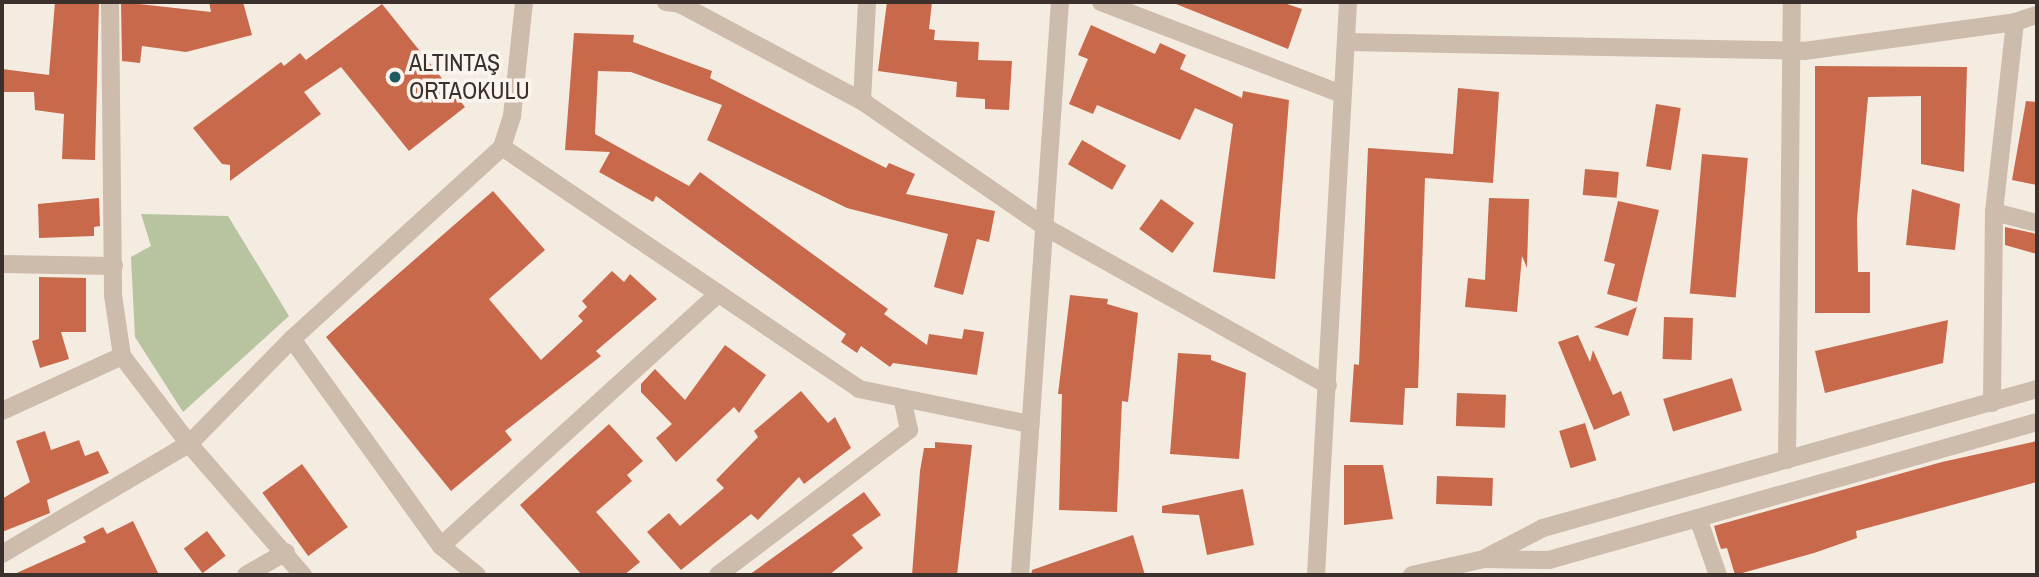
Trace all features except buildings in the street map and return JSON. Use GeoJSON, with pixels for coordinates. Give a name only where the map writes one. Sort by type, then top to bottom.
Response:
{"type":"FeatureCollection","features":[{"type":"Feature","properties":{"kind":"street"},"geometry":{"type":"LineString","coordinates":[[110,2],[114,266],[122,356],[188,444],[286,552],[303,575]]}},
{"type":"Feature","properties":{"kind":"street"},"geometry":{"type":"LineString","coordinates":[[2,554],[188,444],[292,339],[502,147],[512,116],[524,2]]}},
{"type":"Feature","properties":{"kind":"street"},"geometry":{"type":"LineString","coordinates":[[675,2],[862,101],[1045,227],[1328,386]]}},
{"type":"Feature","properties":{"kind":"street"},"geometry":{"type":"LineString","coordinates":[[862,101],[867,2]]}},
{"type":"Feature","properties":{"kind":"street"},"geometry":{"type":"LineString","coordinates":[[1020,575],[1060,2]]}},
{"type":"Feature","properties":{"kind":"street"},"geometry":{"type":"LineString","coordinates":[[1101,2],[1342,94]]}},
{"type":"Feature","properties":{"kind":"street"},"geometry":{"type":"LineString","coordinates":[[1315,575],[1328,386],[1342,94],[1348,42],[1348,2]]}},
{"type":"Feature","properties":{"kind":"street"},"geometry":{"type":"LineString","coordinates":[[1787,460],[1792,2]]}},
{"type":"Feature","properties":{"kind":"street"},"geometry":{"type":"LineString","coordinates":[[1348,42],[1790,51],[2015,22],[2037,15]]}},
{"type":"Feature","properties":{"kind":"street"},"geometry":{"type":"LineString","coordinates":[[1992,403],[1994,212],[2015,22]]}},
{"type":"Feature","properties":{"kind":"street"},"geometry":{"type":"LineString","coordinates":[[502,147],[716,296],[859,388],[903,402],[1030,424]]}},
{"type":"Feature","properties":{"kind":"street"},"geometry":{"type":"LineString","coordinates":[[1994,212],[2037,223]]}},
{"type":"Feature","properties":{"kind":"street"},"geometry":{"type":"LineString","coordinates":[[2,264],[114,266]]}},
{"type":"Feature","properties":{"kind":"street"},"geometry":{"type":"LineString","coordinates":[[441,546],[716,296]]}},
{"type":"Feature","properties":{"kind":"street"},"geometry":{"type":"LineString","coordinates":[[292,339],[441,546],[477,575]]}},
{"type":"Feature","properties":{"kind":"street"},"geometry":{"type":"LineString","coordinates":[[2,411],[122,356]]}},
{"type":"Feature","properties":{"kind":"street"},"geometry":{"type":"LineString","coordinates":[[1412,575],[1463,569],[1544,528],[2037,390]]}},
{"type":"Feature","properties":{"kind":"street"},"geometry":{"type":"LineString","coordinates":[[718,575],[909,430],[903,402]]}},
{"type":"Feature","properties":{"kind":"street"},"geometry":{"type":"LineString","coordinates":[[1484,559],[1549,560],[2037,422]]}},
{"type":"Feature","properties":{"kind":"street"},"geometry":{"type":"LineString","coordinates":[[1698,519],[1718,575]]}},
{"type":"Feature","properties":{"kind":"street"},"geometry":{"type":"LineString","coordinates":[[246,575],[286,552]]}},
{"type":"Feature","properties":{"kind":"green space"},"geometry":{"type":"Polygon","coordinates":[[[141,214],[228,216],[289,316],[183,412],[135,337],[131,257],[151,246],[141,214]]]}},
{"type":"Feature","properties":{"kind":"place","name":"ALTINTAŞ ORTAOKULU"},"geometry":{"type":"Point","coordinates":[395,77]}}]}
